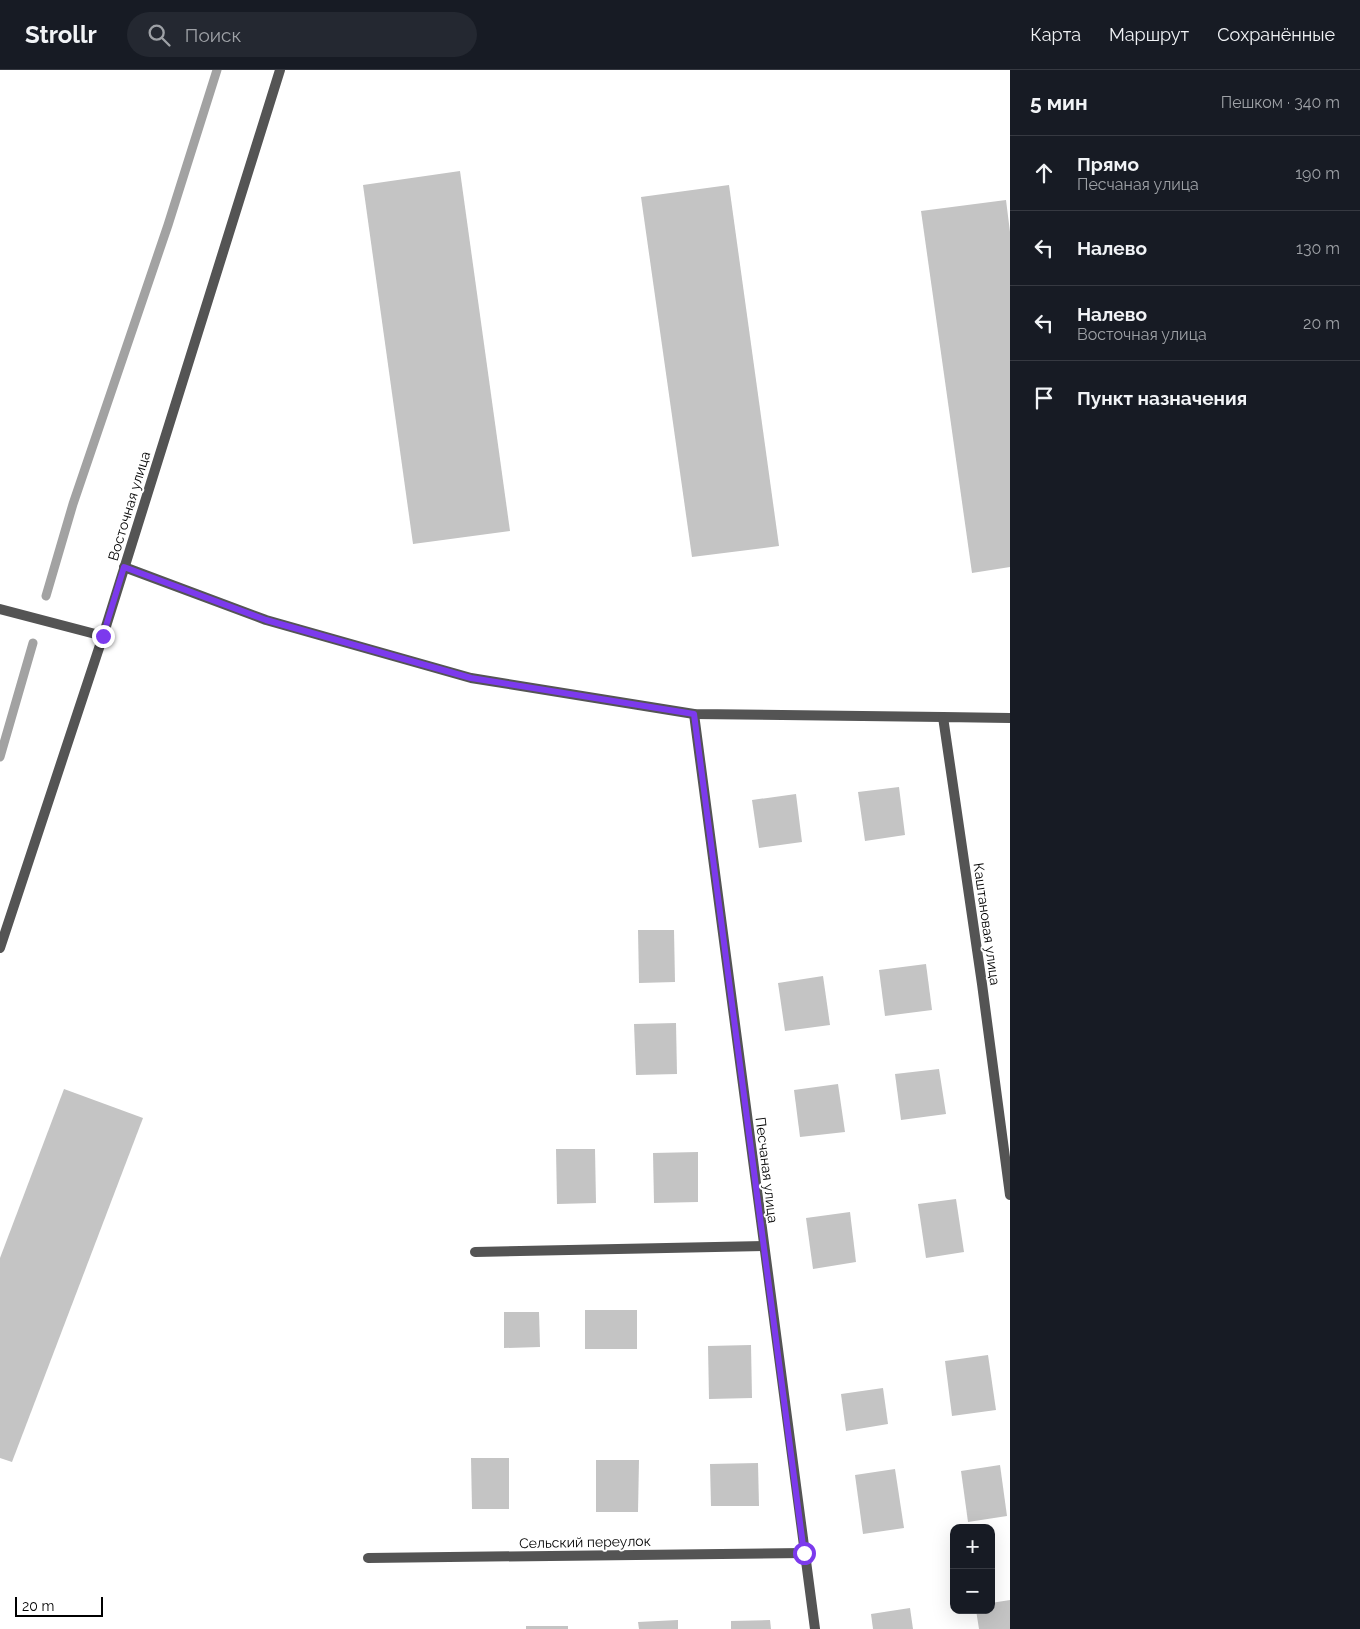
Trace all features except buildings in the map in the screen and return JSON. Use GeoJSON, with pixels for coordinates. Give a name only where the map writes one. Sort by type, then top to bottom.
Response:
{"type":"FeatureCollection","features":[{"type":"Feature","properties":{"kind":"street","name":"Восточная улица"},"geometry":{"type":"LineString","coordinates":[[0,948],[103,636],[280,70]]}},
{"type":"Feature","properties":{"kind":"street"},"geometry":{"type":"LineString","coordinates":[[124,567],[266,620],[471,678],[694,714],[1010,718]]}},
{"type":"Feature","properties":{"kind":"street"},"geometry":{"type":"LineString","coordinates":[[0,609],[103,636]]}},
{"type":"Feature","properties":{"kind":"street","name":"Песчаная улица"},"geometry":{"type":"LineString","coordinates":[[694,714],[814,1629]]}},
{"type":"Feature","properties":{"kind":"street","name":"Каштановая улица"},"geometry":{"type":"LineString","coordinates":[[943,717],[982,984],[1010,1195]]}},
{"type":"Feature","properties":{"kind":"street"},"geometry":{"type":"LineString","coordinates":[[475,1252],[764,1246]]}},
{"type":"Feature","properties":{"kind":"street","name":"Сельский переулок"},"geometry":{"type":"LineString","coordinates":[[368,1558],[804,1553]]}},
{"type":"Feature","properties":{"kind":"waterway"},"geometry":{"type":"LineString","coordinates":[[46,596],[73,504],[168,225],[217,70]]}},
{"type":"Feature","properties":{"kind":"waterway"},"geometry":{"type":"LineString","coordinates":[[0,757],[33,643]]}},
{"type":"Feature","properties":{"kind":"route"},"geometry":{"type":"LineString","coordinates":[[103,636],[124,567],[266,620],[471,678],[694,714],[804,1553]]}}]}
